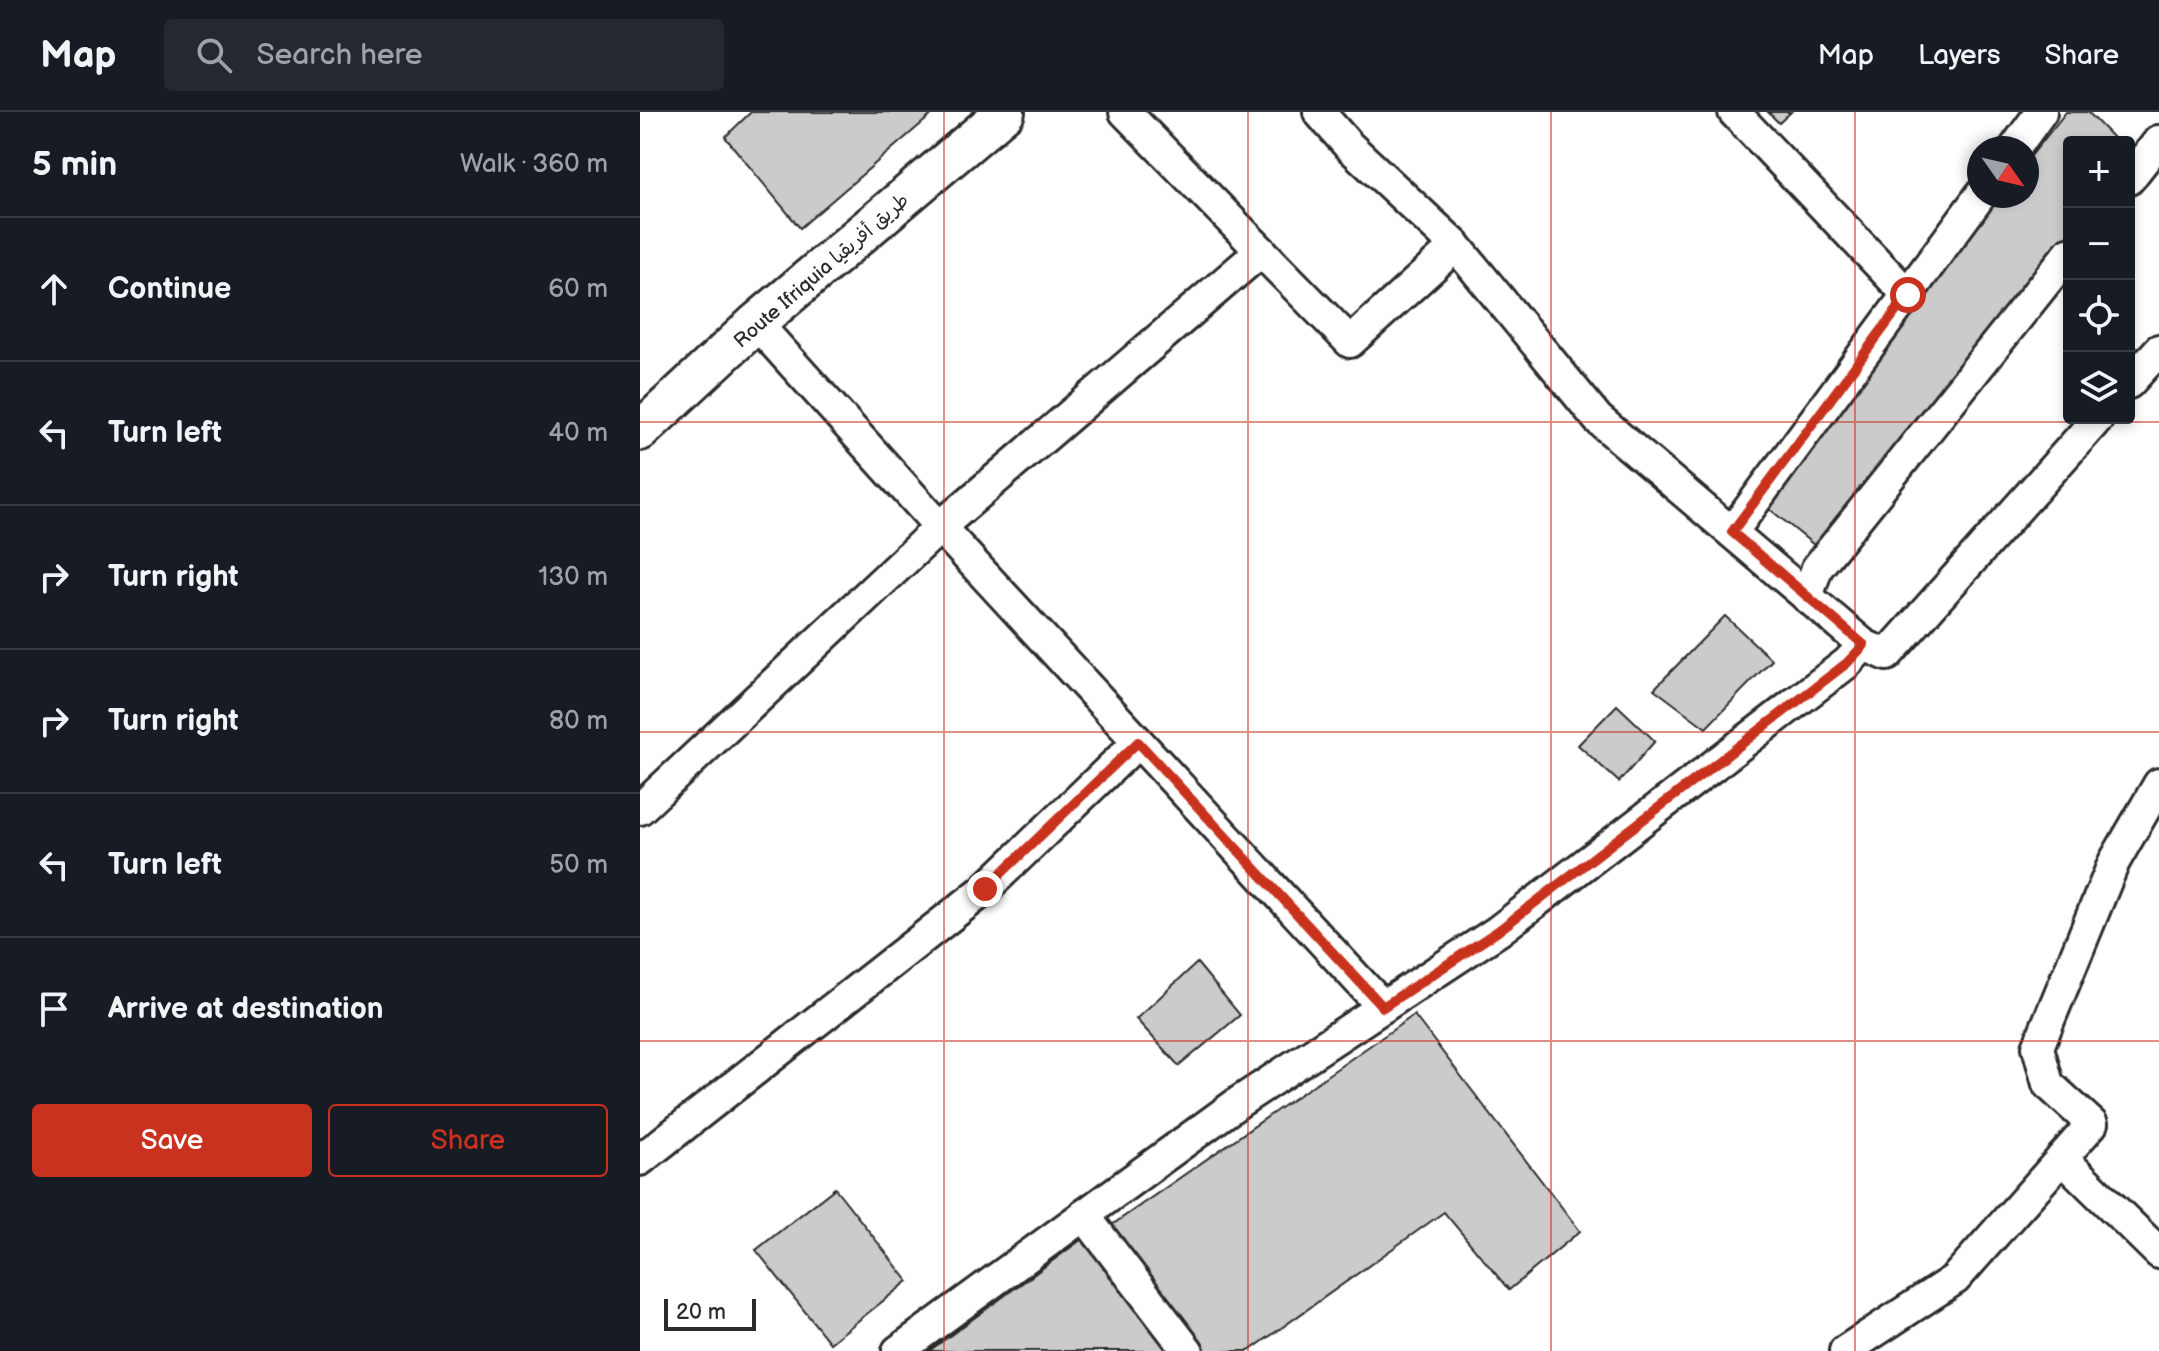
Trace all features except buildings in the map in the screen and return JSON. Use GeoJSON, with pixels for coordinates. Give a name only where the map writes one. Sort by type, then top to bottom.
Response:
{"type":"FeatureCollection","features":[{"type":"Feature","properties":{"kind":"street","name":"Route Ifriquia طريق أفريقيا"},"geometry":{"type":"LineString","coordinates":[[640,431],[756,323],[1005,112]]}},
{"type":"Feature","properties":{"kind":"street"},"geometry":{"type":"LineString","coordinates":[[1125,112],[1350,342],[1456,246]]}},
{"type":"Feature","properties":{"kind":"street"},"geometry":{"type":"LineString","coordinates":[[1319,112],[1348,145],[1456,246],[1598,419],[1864,645],[1887,655],[2093,424]]}},
{"type":"Feature","properties":{"kind":"street"},"geometry":{"type":"LineString","coordinates":[[1734,112],[1908,295]]}},
{"type":"Feature","properties":{"kind":"street"},"geometry":{"type":"LineString","coordinates":[[2024,136],[2041,112]]}},
{"type":"Feature","properties":{"kind":"street"},"geometry":{"type":"LineString","coordinates":[[2135,171],[2159,141]]}},
{"type":"Feature","properties":{"kind":"street"},"geometry":{"type":"LineString","coordinates":[[1732,532],[1971,208]]}},
{"type":"Feature","properties":{"kind":"street"},"geometry":{"type":"LineString","coordinates":[[640,809],[940,527],[1261,251]]}},
{"type":"Feature","properties":{"kind":"street"},"geometry":{"type":"LineString","coordinates":[[1807,597],[1817,568],[2063,260]]}},
{"type":"Feature","properties":{"kind":"street"},"geometry":{"type":"LineString","coordinates":[[756,323],[1383,1007]]}},
{"type":"Feature","properties":{"kind":"street"},"geometry":{"type":"LineString","coordinates":[[2135,376],[2159,350]]}},
{"type":"Feature","properties":{"kind":"street"},"geometry":{"type":"LineString","coordinates":[[898,1351],[1239,1102],[1498,931],[1847,663],[1864,645]]}},
{"type":"Feature","properties":{"kind":"street"},"geometry":{"type":"LineString","coordinates":[[640,1160],[985,889],[1138,742]]}},
{"type":"Feature","properties":{"kind":"street"},"geometry":{"type":"LineString","coordinates":[[1864,1346],[1955,1279],[2092,1124],[2048,1084],[2038,1047],[2114,862],[2159,784]]}},
{"type":"Feature","properties":{"kind":"street"},"geometry":{"type":"LineString","coordinates":[[2062,1158],[2159,1253]]}},
{"type":"Feature","properties":{"kind":"street"},"geometry":{"type":"LineString","coordinates":[[1084,1215],[1188,1351]]}},
{"type":"Feature","properties":{"kind":"route"},"geometry":{"type":"LineString","coordinates":[[985,889],[1138,742],[1383,1007],[1498,931],[1847,663],[1864,645],[1732,532],[1908,295]]}}]}
